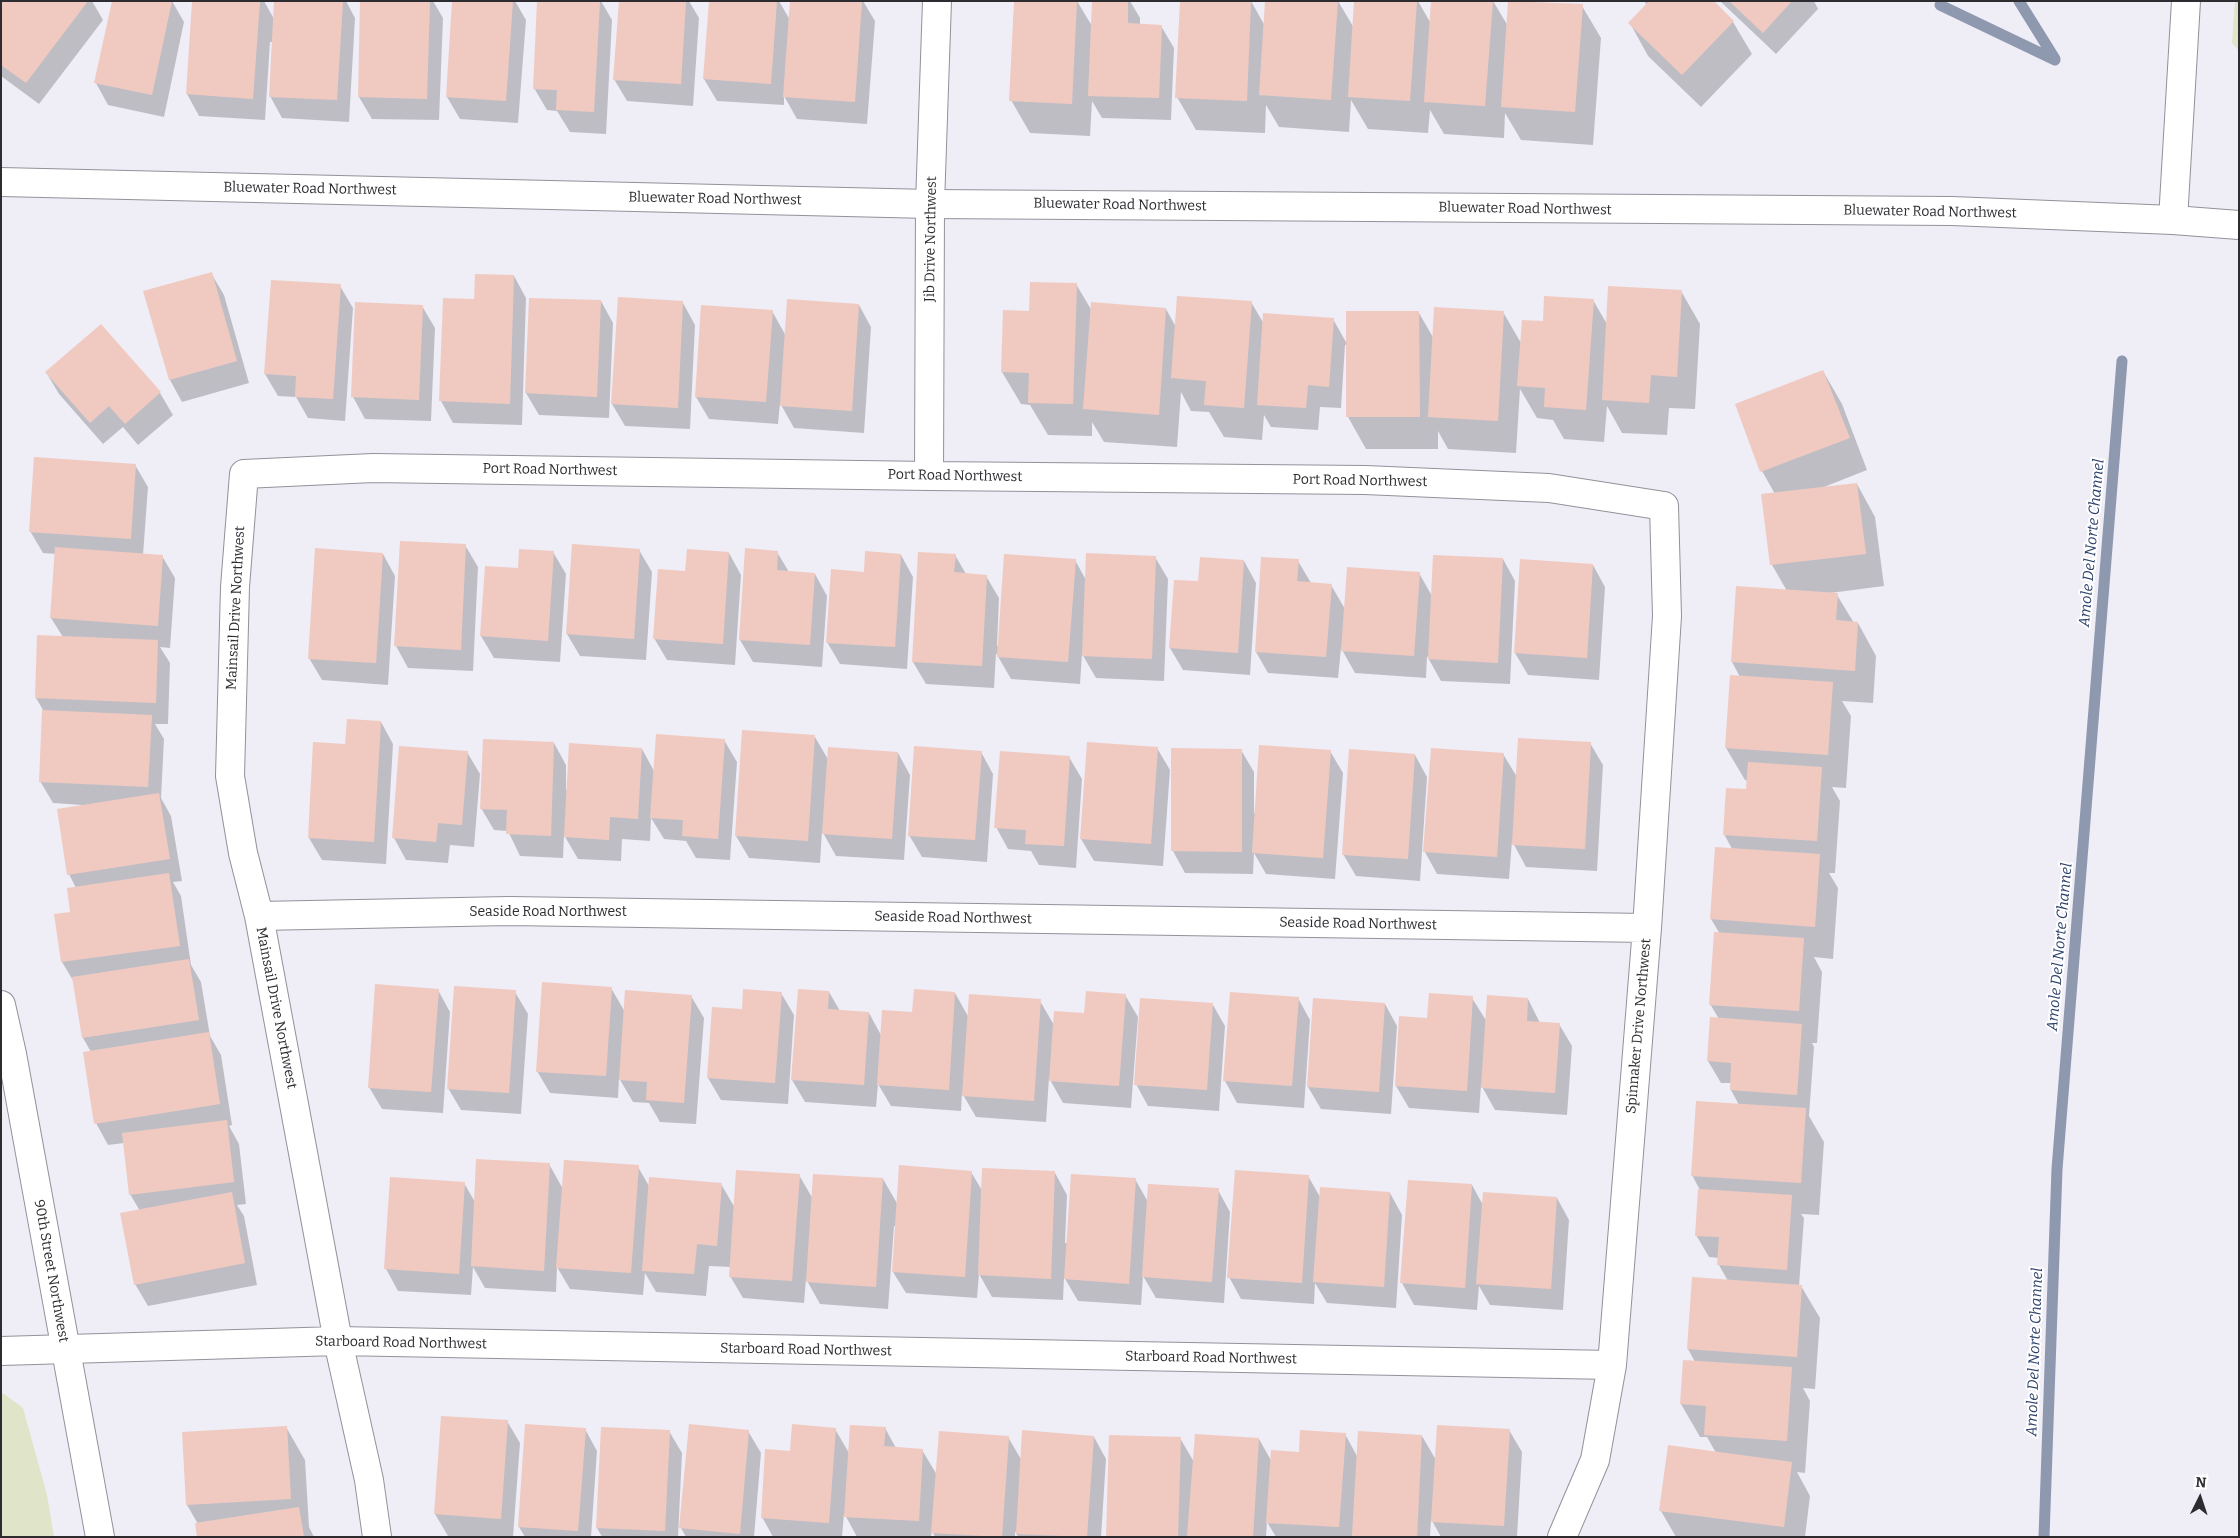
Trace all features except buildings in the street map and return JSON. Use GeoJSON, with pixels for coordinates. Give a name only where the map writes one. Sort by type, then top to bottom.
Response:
{"type":"FeatureCollection","features":[{"type":"Feature","properties":{"kind":"street","name":"Jib Drive Northwest"},"geometry":{"type":"LineString","coordinates":[[930,476],[930,204],[937,1]]}},
{"type":"Feature","properties":{"kind":"street"},"geometry":{"type":"LineString","coordinates":[[2173,220],[2186,1]]}},
{"type":"Feature","properties":{"kind":"street","name":"Bluewater Road Northwest"},"geometry":{"type":"LineString","coordinates":[[1,182],[930,204],[1952,211],[2173,220],[2239,225]]}},
{"type":"Feature","properties":{"kind":"street","name":"Port Road Northwest"},"geometry":{"type":"LineString","coordinates":[[244,474],[373,468],[1365,480],[1549,488],[1664,506]]}},
{"type":"Feature","properties":{"kind":"street","name":"Mainsail Drive Northwest"},"geometry":{"type":"LineString","coordinates":[[244,474],[235,587],[230,776],[244,853],[259,916],[338,1341],[368,1480],[377,1537]]}},
{"type":"Feature","properties":{"kind":"street","name":"Spinnaker Drive Northwest"},"geometry":{"type":"LineString","coordinates":[[1562,1537],[1595,1460],[1612,1365],[1647,928],[1667,616],[1664,506]]}},
{"type":"Feature","properties":{"kind":"street","name":"Seaside Road Northwest"},"geometry":{"type":"LineString","coordinates":[[259,916],[509,911],[1647,928]]}},
{"type":"Feature","properties":{"kind":"street","name":"90th Street Northwest"},"geometry":{"type":"LineString","coordinates":[[1,1005],[12,1054],[100,1537]]}},
{"type":"Feature","properties":{"kind":"street","name":"Starboard Road Northwest"},"geometry":{"type":"LineString","coordinates":[[1,1351],[338,1341],[1612,1365]]}},
{"type":"Feature","properties":{"kind":"green space"},"geometry":{"type":"Polygon","coordinates":[[[2235,1],[2239,1],[2239,51],[2232,43],[2235,1]]]}},
{"type":"Feature","properties":{"kind":"green space"},"geometry":{"type":"Polygon","coordinates":[[[1,1394],[4,1394],[23,1408],[47,1495],[54,1537],[1,1537],[1,1394]]]}},
{"type":"Feature","properties":{"kind":"waterway","name":"Amole Del Norte Channel"},"geometry":{"type":"LineString","coordinates":[[2019,1],[2055,59]]}},
{"type":"Feature","properties":{"kind":"waterway"},"geometry":{"type":"LineString","coordinates":[[1940,5],[2055,60]]}},
{"type":"Feature","properties":{"kind":"waterway","name":"Amole Del Norte Channel"},"geometry":{"type":"LineString","coordinates":[[2044,1537],[2057,1169],[2122,361]]}}]}
